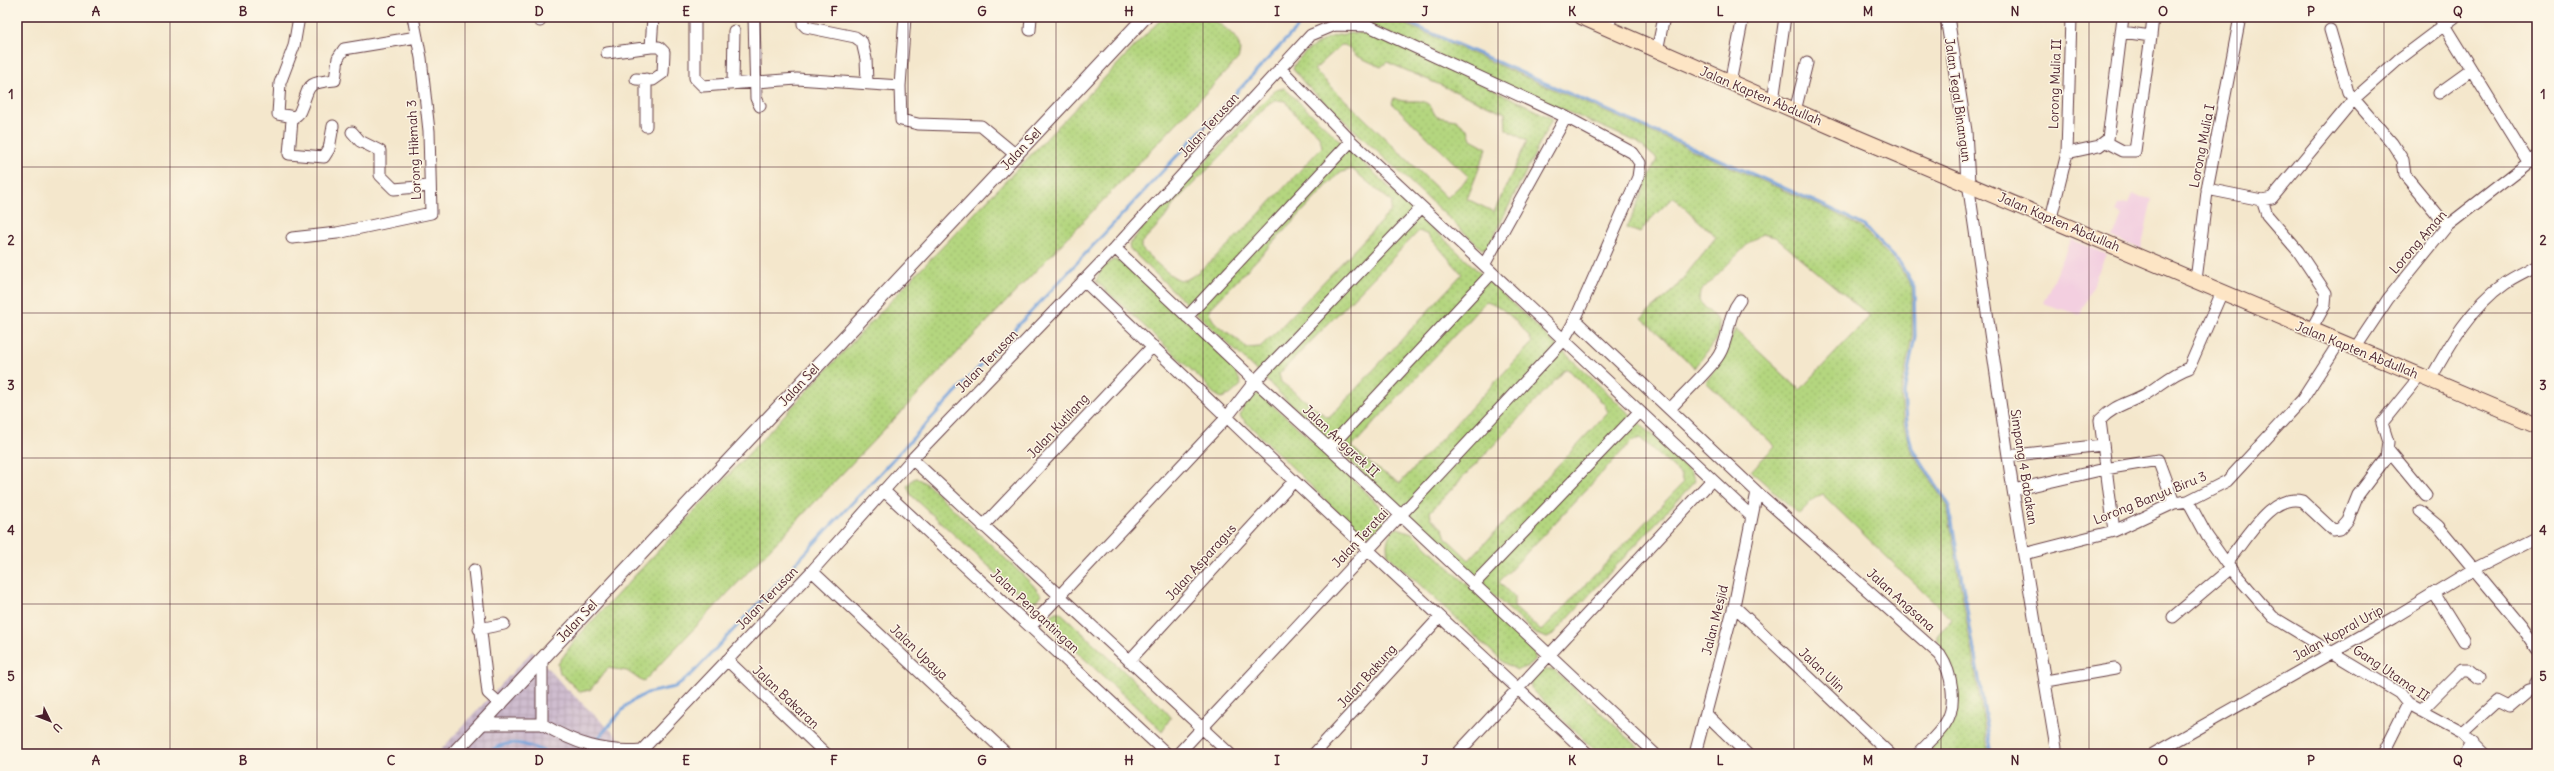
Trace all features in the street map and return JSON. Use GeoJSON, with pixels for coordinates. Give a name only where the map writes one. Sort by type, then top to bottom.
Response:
{"type":"FeatureCollection","features":[{"type":"Feature","properties":{"kind":"main road","name":"Jalan Kapten Abdullah"},"geometry":{"type":"LineString","coordinates":[[1582,17],[1610,23],[1657,51],[1730,83],[2537,425]]}},
{"type":"Feature","properties":{"kind":"street"},"geometry":{"type":"LineString","coordinates":[[294,117],[278,114],[278,93],[282,73],[296,39],[299,17]]}},
{"type":"Feature","properties":{"kind":"street","name":"Lorong Hikmah 3"},"geometry":{"type":"LineString","coordinates":[[292,238],[337,233],[431,213],[429,131],[413,17]]}},
{"type":"Feature","properties":{"kind":"street"},"geometry":{"type":"LineString","coordinates":[[651,47],[652,17]]}},
{"type":"Feature","properties":{"kind":"street"},"geometry":{"type":"LineString","coordinates":[[695,17],[695,78],[703,86],[733,82],[797,78],[867,82],[900,86]]}},
{"type":"Feature","properties":{"kind":"street"},"geometry":{"type":"LineString","coordinates":[[754,17],[755,81],[757,101],[760,106]]}},
{"type":"Feature","properties":{"kind":"street"},"geometry":{"type":"LineString","coordinates":[[803,17],[803,24],[806,27],[855,37],[862,42],[866,59],[867,82]]}},
{"type":"Feature","properties":{"kind":"street"},"geometry":{"type":"LineString","coordinates":[[905,17],[900,86],[900,117],[903,122],[981,126],[1016,155]]}},
{"type":"Feature","properties":{"kind":"street"},"geometry":{"type":"LineString","coordinates":[[1030,30],[1031,17]]}},
{"type":"Feature","properties":{"kind":"street","name":"Jalan Sel"},"geometry":{"type":"LineString","coordinates":[[453,754],[501,705],[542,659],[1145,17]]}},
{"type":"Feature","properties":{"kind":"street"},"geometry":{"type":"LineString","coordinates":[[1657,51],[1664,17]]}},
{"type":"Feature","properties":{"kind":"street"},"geometry":{"type":"LineString","coordinates":[[1730,83],[1744,17]]}},
{"type":"Feature","properties":{"kind":"street"},"geometry":{"type":"LineString","coordinates":[[1773,101],[1785,17]]}},
{"type":"Feature","properties":{"kind":"street","name":"Jalan Tegal Binangun"},"geometry":{"type":"LineString","coordinates":[[1947,17],[1965,131],[1968,183]]}},
{"type":"Feature","properties":{"kind":"street","name":"Lorong Mulia II"},"geometry":{"type":"LineString","coordinates":[[2051,218],[2067,153],[2071,17]]}},
{"type":"Feature","properties":{"kind":"street"},"geometry":{"type":"LineString","coordinates":[[2067,153],[2099,146],[2106,142],[2116,90],[2123,17]]}},
{"type":"Feature","properties":{"kind":"street"},"geometry":{"type":"LineString","coordinates":[[2106,142],[2123,151],[2136,151],[2153,17]]}},
{"type":"Feature","properties":{"kind":"street","name":"Lorong Mulia I"},"geometry":{"type":"LineString","coordinates":[[2196,280],[2207,189],[2240,17]]}},
{"type":"Feature","properties":{"kind":"street"},"geometry":{"type":"LineString","coordinates":[[2207,189],[2262,200],[2272,198],[2354,99],[2441,21],[2455,17]]}},
{"type":"Feature","properties":{"kind":"street"},"geometry":{"type":"LineString","coordinates":[[2441,21],[2471,70],[2533,160]]}},
{"type":"Feature","properties":{"kind":"street","name":"Jalan Terusan"},"geometry":{"type":"LineString","coordinates":[[645,752],[727,660],[812,571],[883,490],[1115,248],[1312,35],[1320,30],[1344,24],[1369,26],[1566,117]]}},
{"type":"Feature","properties":{"kind":"street"},"geometry":{"type":"LineString","coordinates":[[2330,30],[2346,89],[2392,142],[2403,160],[2405,175],[2447,226]]}},
{"type":"Feature","properties":{"kind":"street"},"geometry":{"type":"LineString","coordinates":[[733,82],[734,31]]}},
{"type":"Feature","properties":{"kind":"street"},"geometry":{"type":"LineString","coordinates":[[2122,32],[2151,36]]}},
{"type":"Feature","properties":{"kind":"street"},"geometry":{"type":"LineString","coordinates":[[333,126],[328,149],[324,157],[290,155],[289,146],[292,120],[300,113],[306,91],[310,85],[316,82],[335,80],[338,58],[344,49],[417,37]]}},
{"type":"Feature","properties":{"kind":"street"},"geometry":{"type":"LineString","coordinates":[[607,53],[651,47],[659,47],[664,52],[663,73],[657,79],[641,79],[646,126]]}},
{"type":"Feature","properties":{"kind":"street"},"geometry":{"type":"LineString","coordinates":[[1795,111],[1807,63]]}},
{"type":"Feature","properties":{"kind":"street"},"geometry":{"type":"LineString","coordinates":[[1280,68],[1351,141],[1421,208],[1752,517]]}},
{"type":"Feature","properties":{"kind":"street"},"geometry":{"type":"LineString","coordinates":[[2439,93],[2471,70]]}},
{"type":"Feature","properties":{"kind":"street"},"geometry":{"type":"LineString","coordinates":[[1329,448],[1488,269],[1566,117]]}},
{"type":"Feature","properties":{"kind":"street","name":"Jalan Teratai"},"geometry":{"type":"LineString","coordinates":[[1178,754],[1563,341],[1575,320],[1638,177],[1641,167],[1633,153],[1566,117]]}},
{"type":"Feature","properties":{"kind":"street"},"geometry":{"type":"LineString","coordinates":[[352,132],[360,141],[380,151],[379,172],[392,187],[400,190],[430,186]]}},
{"type":"Feature","properties":{"kind":"street"},"geometry":{"type":"LineString","coordinates":[[1187,317],[1351,141]]}},
{"type":"Feature","properties":{"kind":"street","name":"Lorong Aman"},"geometry":{"type":"LineString","coordinates":[[2356,347],[2388,299],[2447,226],[2533,160]]}},
{"type":"Feature","properties":{"kind":"street","name":"Simpang 4 Babakan"},"geometry":{"type":"LineString","coordinates":[[1968,183],[2013,490],[2057,754]]}},
{"type":"Feature","properties":{"kind":"street"},"geometry":{"type":"LineString","coordinates":[[2262,200],[2267,215],[2298,251],[2326,292],[2325,305],[2311,330]]}},
{"type":"Feature","properties":{"kind":"street"},"geometry":{"type":"LineString","coordinates":[[1032,626],[1058,595],[1226,417],[1255,381],[1421,208]]}},
{"type":"Feature","properties":{"kind":"street","name":"Jalan Anggrek II"},"geometry":{"type":"LineString","coordinates":[[1115,248],[1255,381],[1329,448],[1473,585],[1655,754]]}},
{"type":"Feature","properties":{"kind":"street"},"geometry":{"type":"LineString","coordinates":[[2172,618],[2229,566],[2238,550],[2261,518],[2290,500],[2296,499],[2304,502],[2335,531],[2341,528],[2348,520],[2358,495],[2384,462],[2388,449],[2388,438],[2382,423],[2425,378],[2460,328],[2471,316],[2505,283],[2537,265]]}},
{"type":"Feature","properties":{"kind":"street"},"geometry":{"type":"LineString","coordinates":[[1083,280],[1294,481],[1516,689],[1588,754]]}},
{"type":"Feature","properties":{"kind":"street"},"geometry":{"type":"LineString","coordinates":[[2114,531],[2104,468],[2100,420],[2112,407],[2146,394],[2177,372],[2189,368],[2222,292]]}},
{"type":"Feature","properties":{"kind":"street"},"geometry":{"type":"LineString","coordinates":[[1671,408],[1719,355],[1730,315],[1740,300]]}},
{"type":"Feature","properties":{"kind":"street","name":"Jalan Angsana"},"geometry":{"type":"LineString","coordinates":[[1575,320],[1671,408],[1758,492],[1932,646],[1945,663],[1951,689],[1949,717],[1942,729],[1918,754]]}},
{"type":"Feature","properties":{"kind":"street","name":"Lorong Banyu Biru 3"},"geometry":{"type":"LineString","coordinates":[[2024,554],[2114,531],[2174,503],[2188,501],[2227,481],[2241,468],[2255,449],[2278,428],[2302,400],[2340,341]]}},
{"type":"Feature","properties":{"kind":"street","name":"Jalan Kutilang"},"geometry":{"type":"LineString","coordinates":[[983,526],[1152,346]]}},
{"type":"Feature","properties":{"kind":"street"},"geometry":{"type":"LineString","coordinates":[[1473,585],[1639,412]]}},
{"type":"Feature","properties":{"kind":"street"},"geometry":{"type":"LineString","coordinates":[[2008,456],[2102,445]]}},
{"type":"Feature","properties":{"kind":"street"},"geometry":{"type":"LineString","coordinates":[[2388,449],[2426,495]]}},
{"type":"Feature","properties":{"kind":"street"},"geometry":{"type":"LineString","coordinates":[[912,459],[1230,754]]}},
{"type":"Feature","properties":{"kind":"street"},"geometry":{"type":"LineString","coordinates":[[2013,490],[2104,468],[2158,460],[2174,503]]}},
{"type":"Feature","properties":{"kind":"street"},"geometry":{"type":"LineString","coordinates":[[1457,754],[1712,480]]}},
{"type":"Feature","properties":{"kind":"street","name":"Jalan Asparagus"},"geometry":{"type":"LineString","coordinates":[[1129,661],[1294,481]]}},
{"type":"Feature","properties":{"kind":"street","name":"Jalan Pengantingan"},"geometry":{"type":"LineString","coordinates":[[883,490],[1032,626],[1167,754]]}},
{"type":"Feature","properties":{"kind":"street","name":"Jalan Mesjid"},"geometry":{"type":"LineString","coordinates":[[1695,754],[1734,606],[1758,492]]}},
{"type":"Feature","properties":{"kind":"street","name":"Gang Utama II"},"geometry":{"type":"LineString","coordinates":[[2188,501],[2207,536],[2229,566],[2273,617],[2334,652],[2399,693],[2408,704],[2421,712],[2462,732],[2483,754]]}},
{"type":"Feature","properties":{"kind":"street"},"geometry":{"type":"LineString","coordinates":[[2420,511],[2438,526],[2472,570],[2522,627],[2537,649]]}},
{"type":"Feature","properties":{"kind":"street","name":"Jalan Kopral Urip"},"geometry":{"type":"LineString","coordinates":[[2153,754],[2334,652],[2434,594],[2472,570],[2535,540]]}},
{"type":"Feature","properties":{"kind":"street"},"geometry":{"type":"LineString","coordinates":[[474,570],[479,629],[488,693],[501,705]]}},
{"type":"Feature","properties":{"kind":"street","name":"Jalan Upaya"},"geometry":{"type":"LineString","coordinates":[[812,571],[1007,754]]}},
{"type":"Feature","properties":{"kind":"street"},"geometry":{"type":"LineString","coordinates":[[2434,594],[2464,641]]}},
{"type":"Feature","properties":{"kind":"street","name":"Jalan Ulin"},"geometry":{"type":"LineString","coordinates":[[1734,606],[1890,754]]}},
{"type":"Feature","properties":{"kind":"street","name":"Jalan Bakung"},"geometry":{"type":"LineString","coordinates":[[1314,754],[1440,617]]}},
{"type":"Feature","properties":{"kind":"street"},"geometry":{"type":"LineString","coordinates":[[479,629],[504,624]]}},
{"type":"Feature","properties":{"kind":"street"},"geometry":{"type":"LineString","coordinates":[[542,659],[542,724]]}},
{"type":"Feature","properties":{"kind":"street","name":"Jalan Bakaran"},"geometry":{"type":"LineString","coordinates":[[727,660],[826,754]]}},
{"type":"Feature","properties":{"kind":"street"},"geometry":{"type":"LineString","coordinates":[[2046,681],[2115,669]]}},
{"type":"Feature","properties":{"kind":"street"},"geometry":{"type":"LineString","coordinates":[[2421,712],[2462,670],[2469,670],[2479,678]]}},
{"type":"Feature","properties":{"kind":"street"},"geometry":{"type":"LineString","coordinates":[[2462,732],[2497,701],[2509,708],[2529,690],[2533,689],[2537,685]]}},
{"type":"Feature","properties":{"kind":"street"},"geometry":{"type":"LineString","coordinates":[[2383,754],[2408,704]]}},
{"type":"Feature","properties":{"kind":"street"},"geometry":{"type":"LineString","coordinates":[[1706,714],[1747,754]]}},
{"type":"Feature","properties":{"kind":"street"},"geometry":{"type":"LineString","coordinates":[[483,724],[542,724],[565,737],[591,746],[618,752],[645,752]]}},
{"type":"Feature","properties":{"kind":"street"},"geometry":{"type":"LineString","coordinates":[[2466,754],[2473,742]]}},
{"type":"Feature","properties":{"kind":"shaded area"},"geometry":{"type":"Polygon","coordinates":[[[2132,195],[2152,199],[2141,249],[2113,238],[2122,215],[2115,212],[2118,205],[2128,204],[2132,195]]]}},
{"type":"Feature","properties":{"kind":"shaded area"},"geometry":{"type":"Polygon","coordinates":[[[2071,239],[2106,254],[2080,315],[2043,303],[2071,239]]]}},
{"type":"Feature","properties":{"kind":"shaded area"},"geometry":{"type":"Polygon","coordinates":[[[532,651],[567,689],[636,754],[437,754],[532,651]]]}},
{"type":"Feature","properties":{"kind":"green space"},"geometry":{"type":"Polygon","coordinates":[[[1163,17],[1211,17],[1228,30],[1237,40],[1240,52],[1238,59],[643,682],[627,671],[608,668],[590,690],[580,692],[560,673],[558,664],[574,641],[903,288],[1163,17]]]}},
{"type":"Feature","properties":{"kind":"green space"},"geometry":{"type":"Polygon","coordinates":[[[1351,17],[1389,17],[1831,211],[1861,227],[1898,265],[1912,287],[1912,336],[1901,393],[1903,422],[1910,449],[1947,506],[1989,754],[1923,754],[1953,723],[1956,717],[1953,680],[1943,648],[1937,641],[1937,636],[1951,619],[1822,494],[1817,496],[1799,514],[1751,471],[1775,446],[1706,382],[1723,358],[1735,329],[1800,390],[1870,316],[1775,237],[1762,234],[1750,242],[1700,292],[1699,301],[1719,322],[1718,336],[1695,368],[1642,318],[1673,291],[1716,237],[1673,197],[1648,222],[1640,233],[1627,228],[1657,159],[1637,142],[1351,17]]]}},
{"type":"Feature","properties":{"kind":"green space"},"geometry":{"type":"Polygon","coordinates":[[[1351,33],[1368,33],[1386,39],[1524,104],[1552,119],[1489,246],[1482,249],[1305,84],[1293,69],[1299,58],[1316,45],[1334,36],[1351,33]],[[1341,45],[1314,70],[1447,198],[1469,177],[1392,103],[1394,98],[1403,101],[1424,102],[1429,105],[1437,117],[1456,120],[1468,130],[1471,139],[1487,148],[1467,199],[1494,212],[1527,141],[1506,129],[1505,113],[1387,62],[1381,67],[1357,56],[1345,45],[1341,45]]]}},
{"type":"Feature","properties":{"kind":"green space"},"geometry":{"type":"Polygon","coordinates":[[[1284,88],[1691,472],[1695,481],[1551,636],[1547,638],[1536,634],[1412,521],[1130,249],[1129,245],[1144,226],[1276,90],[1284,88]],[[1275,100],[1263,109],[1223,154],[1176,201],[1164,219],[1141,243],[1141,248],[1174,277],[1184,280],[1195,275],[1211,261],[1253,221],[1322,147],[1317,133],[1293,112],[1285,101],[1275,100]],[[1352,169],[1339,173],[1209,310],[1214,322],[1242,343],[1246,348],[1260,347],[1391,211],[1392,202],[1352,169]],[[1419,231],[1279,374],[1281,382],[1327,417],[1331,416],[1462,274],[1428,235],[1419,231]],[[1486,301],[1352,447],[1373,466],[1400,483],[1532,343],[1525,331],[1505,312],[1492,303],[1486,301]],[[1565,370],[1430,512],[1431,518],[1443,529],[1446,538],[1469,560],[1608,412],[1604,404],[1569,370],[1565,370]],[[1640,438],[1632,441],[1499,582],[1514,597],[1514,607],[1541,631],[1683,483],[1680,474],[1640,438]]]}},
{"type":"Feature","properties":{"kind":"green space"},"geometry":{"type":"Polygon","coordinates":[[[1114,260],[1121,262],[1208,342],[1236,374],[1241,385],[1230,395],[1221,398],[1213,393],[1202,380],[1096,281],[1102,268],[1114,260]]]}},
{"type":"Feature","properties":{"kind":"green space"},"geometry":{"type":"Polygon","coordinates":[[[1259,394],[1292,422],[1364,490],[1384,511],[1384,523],[1369,535],[1355,529],[1240,416],[1243,407],[1250,396],[1259,394]]]}},
{"type":"Feature","properties":{"kind":"green space"},"geometry":{"type":"Polygon","coordinates":[[[917,478],[928,485],[1032,584],[1041,595],[1037,601],[1028,601],[911,495],[907,486],[913,479],[917,478]]]}},
{"type":"Feature","properties":{"kind":"green space"},"geometry":{"type":"Polygon","coordinates":[[[1398,528],[1412,533],[1506,621],[1534,653],[1535,658],[1531,665],[1517,670],[1504,663],[1389,556],[1387,544],[1389,536],[1398,528]]]}},
{"type":"Feature","properties":{"kind":"green space"},"geometry":{"type":"Polygon","coordinates":[[[1055,612],[1060,612],[1171,717],[1162,731],[1058,634],[1049,623],[1048,618],[1055,612]]]}},
{"type":"Feature","properties":{"kind":"green space"},"geometry":{"type":"Polygon","coordinates":[[[1543,670],[1554,670],[1646,754],[1599,754],[1532,690],[1531,684],[1533,678],[1543,670]]]}},
{"type":"Feature","properties":{"kind":"waterway"},"geometry":{"type":"LineString","coordinates":[[594,743],[626,706],[634,700],[647,693],[675,687],[693,673],[1307,17]]}},
{"type":"Feature","properties":{"kind":"waterway"},"geometry":{"type":"LineString","coordinates":[[1395,17],[1832,209],[1863,225],[1900,263],[1914,287],[1915,336],[1904,393],[1906,422],[1912,448],[1949,505],[1992,754]]}},
{"type":"Feature","properties":{"kind":"waterway"},"geometry":{"type":"LineString","coordinates":[[487,754],[495,748],[510,743],[533,747],[550,754]]}},
{"type":"Feature","properties":{"kind":"waterway"},"geometry":{"type":"LineString","coordinates":[[583,754],[589,748]]}}]}
